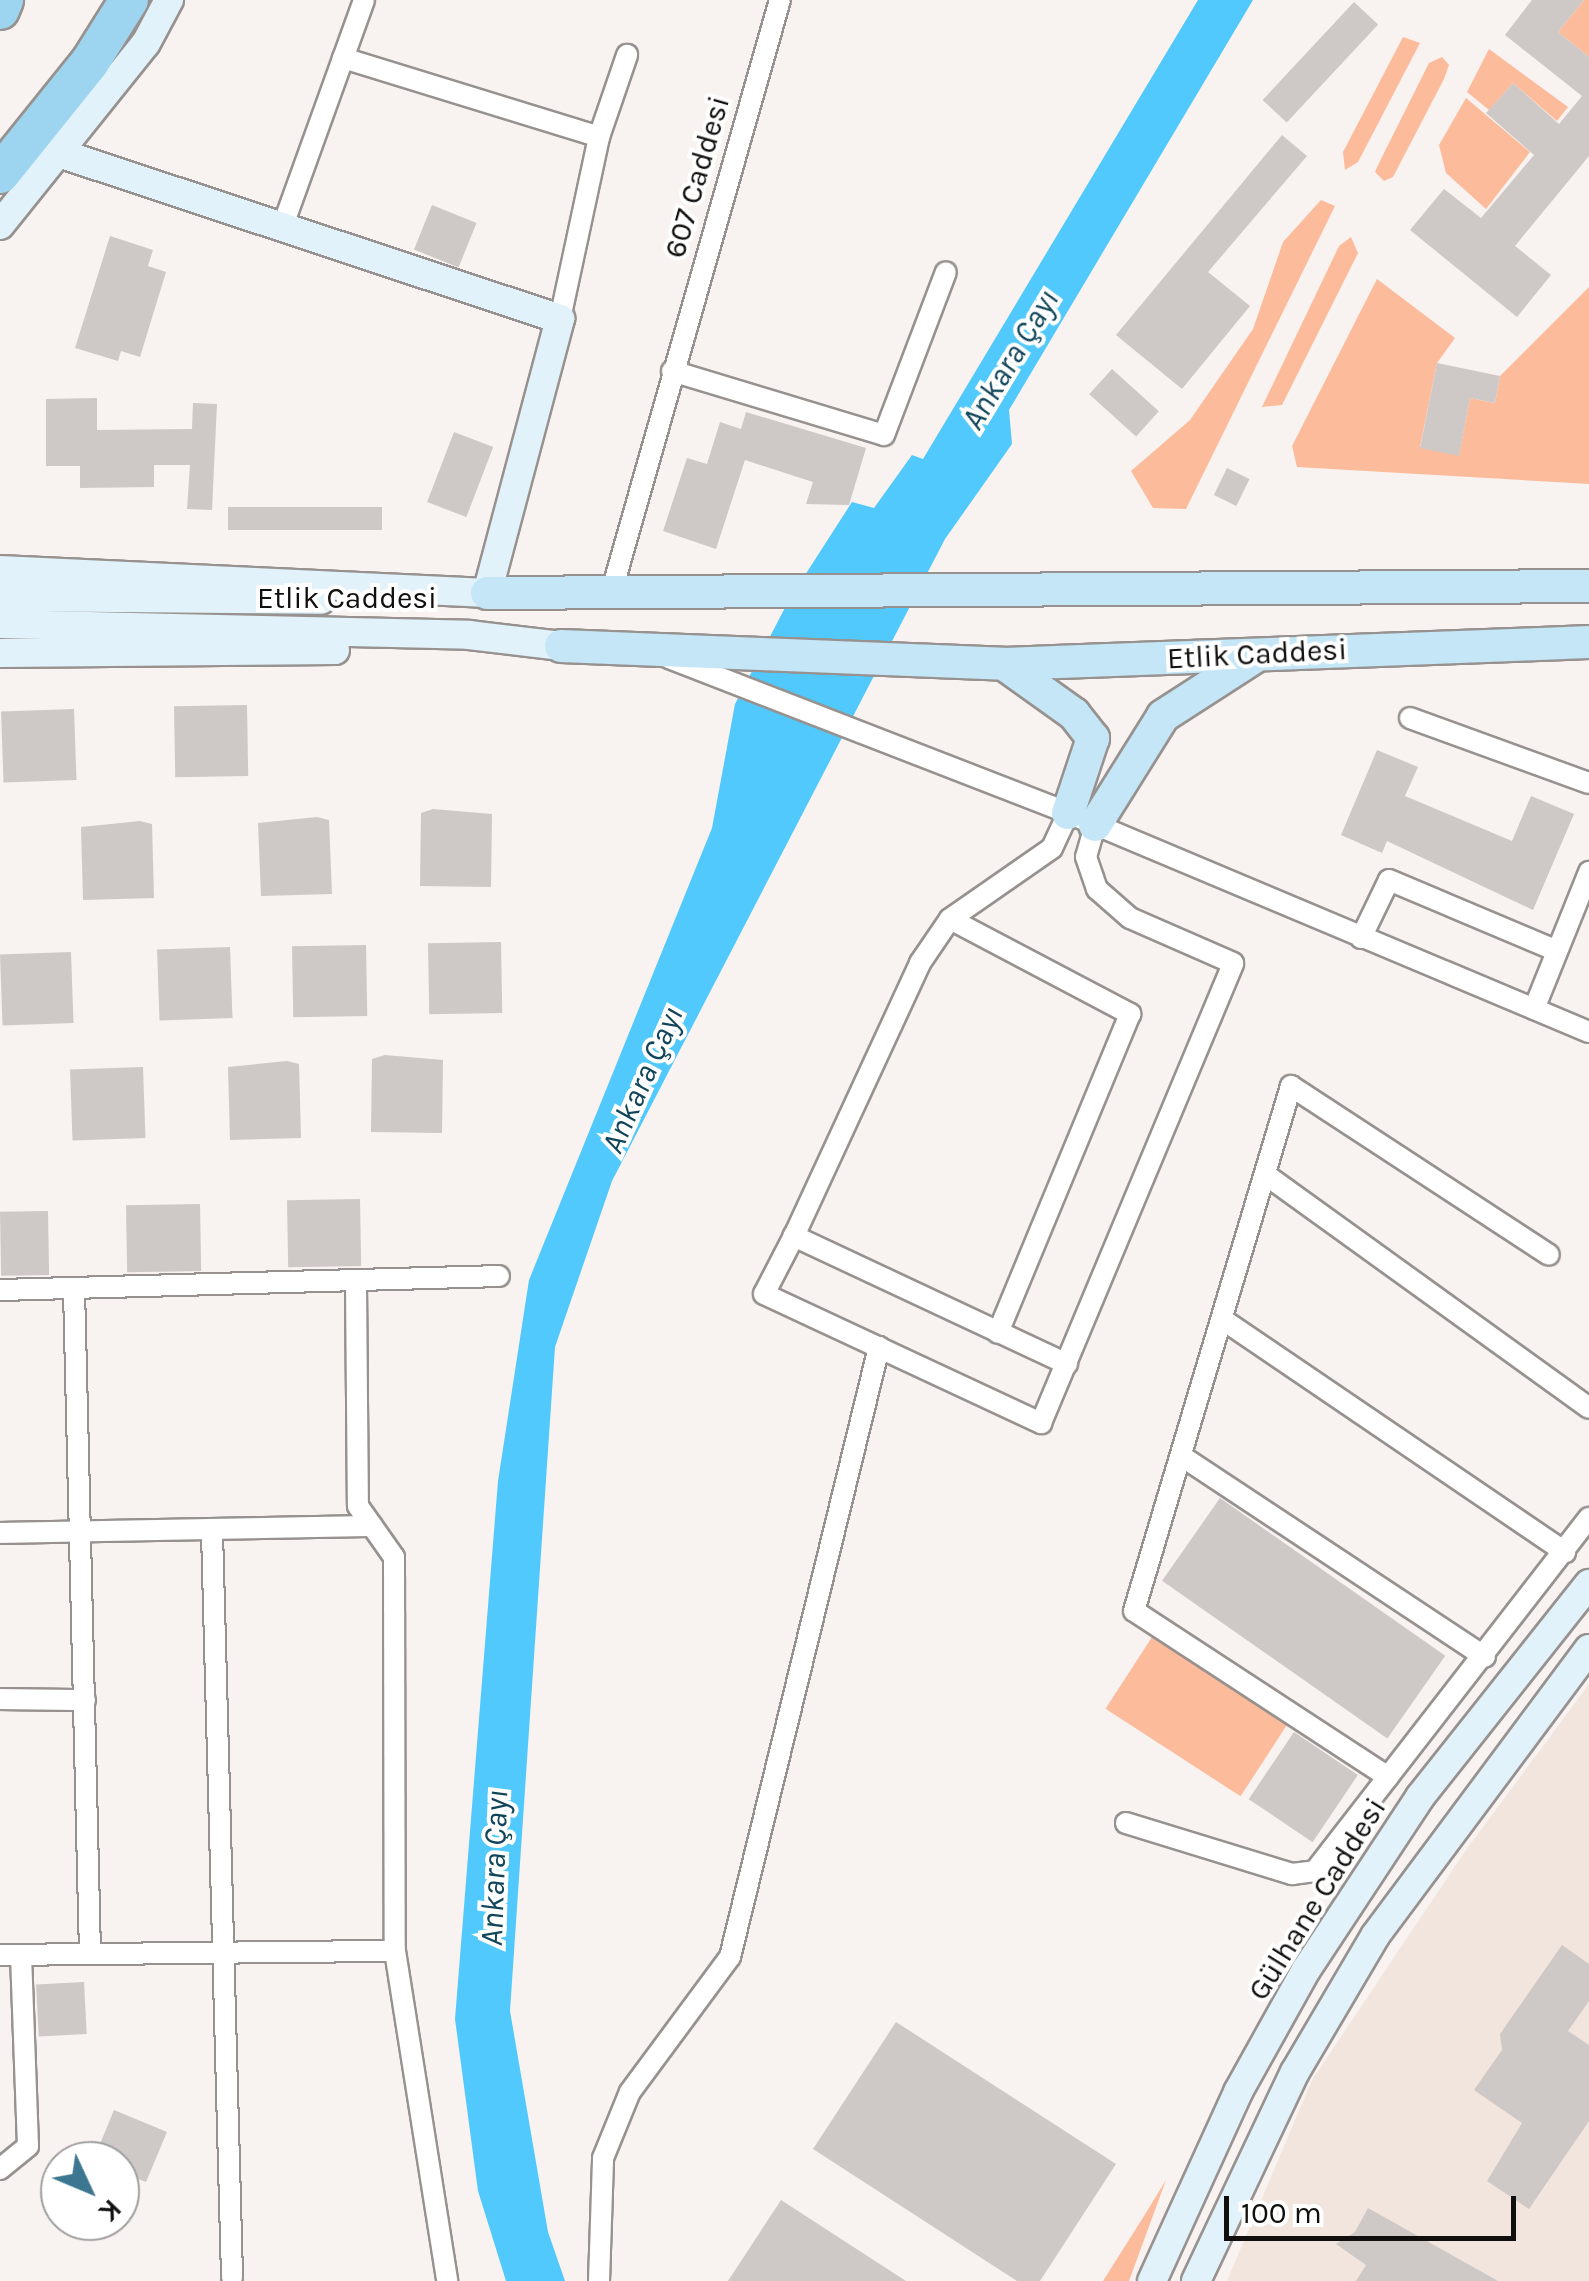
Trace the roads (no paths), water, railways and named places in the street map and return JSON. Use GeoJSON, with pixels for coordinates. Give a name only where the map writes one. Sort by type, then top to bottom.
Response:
{"type":"FeatureCollection","features":[{"type":"Feature","properties":{"kind":"highway"},"geometry":{"type":"LineString","coordinates":[[0,10],[4,0]]}},
{"type":"Feature","properties":{"kind":"highway"},"geometry":{"type":"LineString","coordinates":[[5,169],[128,0]]}},
{"type":"Feature","properties":{"kind":"main road"},"geometry":{"type":"LineString","coordinates":[[0,225],[146,44],[169,0]]}},
{"type":"Feature","properties":{"kind":"main road"},"geometry":{"type":"LineString","coordinates":[[0,570],[487,593],[560,319],[59,153]]}},
{"type":"Feature","properties":{"kind":"main road","name":"Etlik Caddesi"},"geometry":{"type":"LineString","coordinates":[[0,597],[409,602],[487,593],[753,587],[1204,594],[1589,586]]}},
{"type":"Feature","properties":{"kind":"main road","name":"Etlik Caddesi"},"geometry":{"type":"LineString","coordinates":[[0,624],[469,635],[561,646],[648,649],[742,669],[924,662],[1254,658],[1589,642]]}},
{"type":"Feature","properties":{"kind":"main road"},"geometry":{"type":"LineString","coordinates":[[0,653],[561,646]]}},
{"type":"Feature","properties":{"kind":"main road"},"geometry":{"type":"LineString","coordinates":[[1082,819],[1162,716],[1254,658]]}},
{"type":"Feature","properties":{"kind":"main road"},"geometry":{"type":"LineString","coordinates":[[1004,664],[1074,714],[1093,738],[1082,819]]}},
{"type":"Feature","properties":{"kind":"main road","name":"Gülhane Caddesi"},"geometry":{"type":"LineString","coordinates":[[1152,2281],[1238,2092],[1306,1970],[1420,1797],[1589,1584]]}},
{"type":"Feature","properties":{"kind":"main road"},"geometry":{"type":"LineString","coordinates":[[1196,2281],[1295,2072],[1375,1936],[1589,1649]]}},
{"type":"Feature","properties":{"kind":"street"},"geometry":{"type":"LineString","coordinates":[[282,228],[364,0]]}},
{"type":"Feature","properties":{"kind":"street","name":"607 Caddesi"},"geometry":{"type":"LineString","coordinates":[[612,590],[780,0]]}},
{"type":"Feature","properties":{"kind":"street"},"geometry":{"type":"LineString","coordinates":[[560,319],[600,138],[626,54]]}},
{"type":"Feature","properties":{"kind":"street"},"geometry":{"type":"LineString","coordinates":[[343,58],[600,138]]}},
{"type":"Feature","properties":{"kind":"street"},"geometry":{"type":"LineString","coordinates":[[672,371],[884,435],[946,272]]}},
{"type":"Feature","properties":{"kind":"street"},"geometry":{"type":"LineString","coordinates":[[742,669],[857,732],[1082,819],[1589,1032]]}},
{"type":"Feature","properties":{"kind":"street"},"geometry":{"type":"LineString","coordinates":[[1410,718],[1589,784]]}},
{"type":"Feature","properties":{"kind":"street"},"geometry":{"type":"LineString","coordinates":[[1082,819],[1086,858],[1097,889],[1130,918],[1233,963],[1041,1423],[764,1294],[920,963],[950,919],[1052,848],[1082,819]]}},
{"type":"Feature","properties":{"kind":"street"},"geometry":{"type":"LineString","coordinates":[[1534,1010],[1589,872]]}},
{"type":"Feature","properties":{"kind":"street"},"geometry":{"type":"LineString","coordinates":[[1360,938],[1389,880],[1557,951]]}},
{"type":"Feature","properties":{"kind":"street"},"geometry":{"type":"LineString","coordinates":[[950,919],[1130,1014],[998,1333]]}},
{"type":"Feature","properties":{"kind":"street"},"geometry":{"type":"LineString","coordinates":[[1388,1777],[1134,1610],[1183,1457],[1291,1086],[1549,1255]]}},
{"type":"Feature","properties":{"kind":"street"},"geometry":{"type":"LineString","coordinates":[[1266,1175],[1589,1408]]}},
{"type":"Feature","properties":{"kind":"street"},"geometry":{"type":"LineString","coordinates":[[794,1236],[1068,1364]]}},
{"type":"Feature","properties":{"kind":"street"},"geometry":{"type":"LineString","coordinates":[[0,1290],[356,1285],[498,1276]]}},
{"type":"Feature","properties":{"kind":"street"},"geometry":{"type":"LineString","coordinates":[[356,1285],[358,1506],[394,1556],[396,1951],[447,2281]]}},
{"type":"Feature","properties":{"kind":"street"},"geometry":{"type":"LineString","coordinates":[[74,1289],[84,1535],[90,1954]]}},
{"type":"Feature","properties":{"kind":"street"},"geometry":{"type":"LineString","coordinates":[[1222,1319],[1564,1552]]}},
{"type":"Feature","properties":{"kind":"street"},"geometry":{"type":"LineString","coordinates":[[599,2281],[603,2158],[630,2092],[730,1957],[879,1347]]}},
{"type":"Feature","properties":{"kind":"street"},"geometry":{"type":"LineString","coordinates":[[1183,1457],[1485,1657]]}},
{"type":"Feature","properties":{"kind":"street"},"geometry":{"type":"LineString","coordinates":[[1126,1823],[1292,1874],[1315,1871],[1485,1657],[1589,1518]]}},
{"type":"Feature","properties":{"kind":"street"},"geometry":{"type":"LineString","coordinates":[[0,1534],[372,1526]]}},
{"type":"Feature","properties":{"kind":"street"},"geometry":{"type":"LineString","coordinates":[[212,1532],[218,1954],[232,2278]]}},
{"type":"Feature","properties":{"kind":"street"},"geometry":{"type":"LineString","coordinates":[[0,1699],[85,1700]]}},
{"type":"Feature","properties":{"kind":"street"},"geometry":{"type":"LineString","coordinates":[[0,2169],[28,2146],[10,1955],[396,1951]]}},
{"type":"Feature","properties":{"kind":"water","name":"Ankara Çayı"},"geometry":{"type":"Polygon","coordinates":[[[1198,0],[1253,0],[1009,410],[1012,444],[945,539],[612,1181],[555,1347],[510,2011],[548,2232],[565,2281],[506,2281],[478,2191],[455,2019],[498,1481],[529,1280],[712,828],[735,704],[789,600],[852,502],[874,508],[912,455],[923,459],[1198,0]]]}}]}
